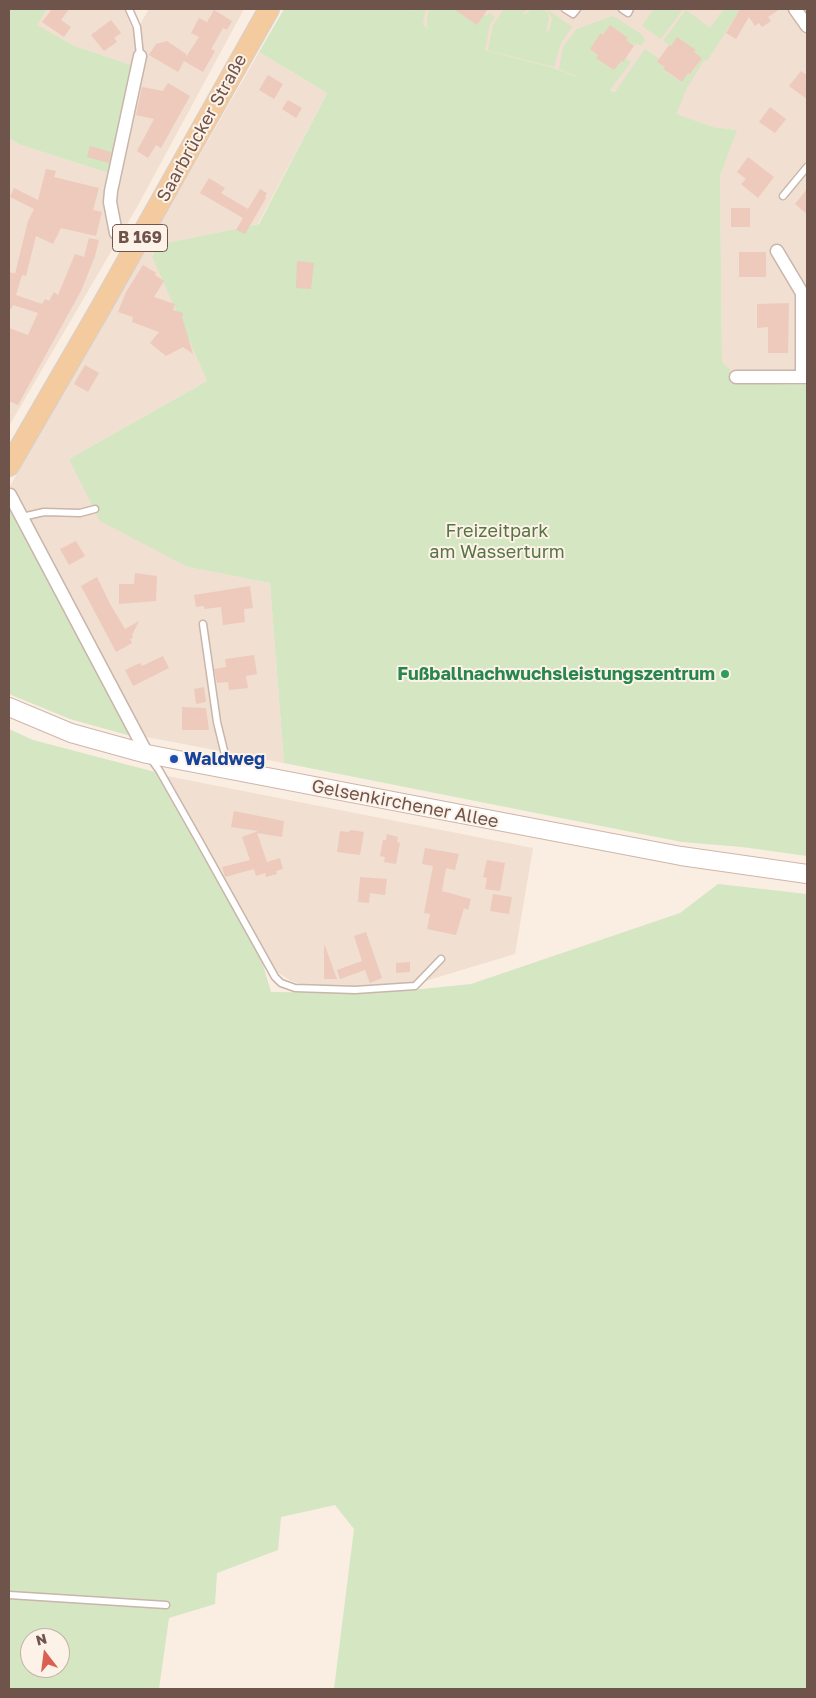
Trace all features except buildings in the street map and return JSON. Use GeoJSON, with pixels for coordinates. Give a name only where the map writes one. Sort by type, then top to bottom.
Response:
{"type":"FeatureCollection","features":[{"type":"Feature","properties":{"kind":"main road","name":"Saarbrücker Straße"},"geometry":{"type":"LineString","coordinates":[[9,466],[269,9]]}},
{"type":"Feature","properties":{"kind":"main road","name":"Gelsenkirchener Allee"},"geometry":{"type":"LineString","coordinates":[[9,707],[71,733],[147,754],[681,856],[807,874]]}},
{"type":"Feature","properties":{"kind":"street"},"geometry":{"type":"LineString","coordinates":[[794,9],[806,23]]}},
{"type":"Feature","properties":{"kind":"street"},"geometry":{"type":"LineString","coordinates":[[135,247],[116,233],[110,202],[140,56]]}},
{"type":"Feature","properties":{"kind":"street"},"geometry":{"type":"LineString","coordinates":[[736,377],[805,377],[802,293],[777,251]]}},
{"type":"Feature","properties":{"kind":"street"},"geometry":{"type":"LineString","coordinates":[[10,495],[147,754]]}},
{"type":"Feature","properties":{"kind":"lane"},"geometry":{"type":"LineString","coordinates":[[129,9],[137,28],[140,56]]}},
{"type":"Feature","properties":{"kind":"lane"},"geometry":{"type":"LineString","coordinates":[[565,9],[573,14],[577,9]]}},
{"type":"Feature","properties":{"kind":"lane"},"geometry":{"type":"LineString","coordinates":[[622,9],[628,13],[630,9]]}},
{"type":"Feature","properties":{"kind":"lane"},"geometry":{"type":"LineString","coordinates":[[783,196],[807,168]]}},
{"type":"Feature","properties":{"kind":"lane"},"geometry":{"type":"LineString","coordinates":[[22,517],[44,512],[80,513],[95,510]]}},
{"type":"Feature","properties":{"kind":"lane"},"geometry":{"type":"LineString","coordinates":[[204,624],[217,722],[228,770]]}},
{"type":"Feature","properties":{"kind":"lane"},"geometry":{"type":"LineString","coordinates":[[147,754],[164,778],[275,977],[281,983],[295,988],[355,990],[415,986],[440,959]]}},
{"type":"Feature","properties":{"kind":"lane"},"geometry":{"type":"LineString","coordinates":[[9,1595],[166,1605]]}},
{"type":"Feature","properties":{"kind":"shaded area"},"geometry":{"type":"Polygon","coordinates":[[[47,9],[124,9],[132,28],[139,26],[149,9],[244,9],[136,209],[9,426],[9,138],[21,145],[108,173],[134,66],[75,46],[36,25],[47,9]]]}},
{"type":"Feature","properties":{"kind":"shaded area"},"geometry":{"type":"Polygon","coordinates":[[[391,9],[807,9],[807,373],[732,371],[722,362],[720,176],[736,130],[713,127],[663,110],[554,68],[476,48],[407,19],[391,9]]]}},
{"type":"Feature","properties":{"kind":"shaded area"},"geometry":{"type":"Polygon","coordinates":[[[259,52],[327,93],[258,224],[158,245],[152,255],[207,381],[69,459],[188,567],[270,583],[284,763],[141,736],[10,486],[259,52]]]}},
{"type":"Feature","properties":{"kind":"shaded area"},"geometry":{"type":"Polygon","coordinates":[[[167,776],[533,848],[515,954],[422,982],[355,987],[301,984],[291,981],[277,972],[167,776]]]}},
{"type":"Feature","properties":{"kind":"green space"},"geometry":{"type":"Polygon","coordinates":[[[9,9],[47,9],[37,25],[75,46],[134,66],[108,173],[21,145],[9,138],[9,9]]]}},
{"type":"Feature","properties":{"kind":"green space","name":"Freizeitpark am Wasserturm"},"geometry":{"type":"Polygon","coordinates":[[[284,9],[407,9],[411,11],[413,9],[426,9],[423,21],[424,26],[428,28],[429,9],[459,9],[486,16],[489,13],[495,17],[490,24],[485,50],[554,68],[582,79],[559,69],[563,47],[577,29],[613,16],[641,34],[645,40],[641,46],[637,43],[635,46],[626,40],[628,38],[610,25],[590,49],[598,55],[596,58],[614,70],[626,58],[631,62],[610,90],[615,92],[645,49],[659,59],[657,62],[665,67],[663,70],[681,82],[688,73],[691,74],[702,58],[694,52],[695,50],[671,46],[663,41],[686,10],[710,28],[724,9],[740,9],[707,61],[704,60],[687,88],[676,114],[713,127],[737,130],[720,176],[722,362],[732,371],[731,383],[807,385],[807,856],[742,847],[682,842],[284,763],[270,583],[188,567],[100,521],[69,459],[207,381],[152,256],[157,245],[259,224],[327,93],[259,52],[284,9]]]}},
{"type":"Feature","properties":{"kind":"green space"},"geometry":{"type":"Polygon","coordinates":[[[504,9],[528,9],[523,13],[524,15],[532,9],[544,9],[548,13],[549,19],[546,31],[548,32],[552,19],[547,9],[572,27],[561,43],[554,67],[488,50],[493,25],[504,9]]]}},
{"type":"Feature","properties":{"kind":"green space"},"geometry":{"type":"Polygon","coordinates":[[[654,9],[683,9],[661,39],[642,26],[654,9]]]}},
{"type":"Feature","properties":{"kind":"green space"},"geometry":{"type":"Polygon","coordinates":[[[9,502],[131,736],[70,719],[9,694],[9,502]]]}},
{"type":"Feature","properties":{"kind":"green space"},"geometry":{"type":"Polygon","coordinates":[[[9,729],[33,740],[155,772],[261,958],[271,992],[351,993],[471,984],[680,913],[718,884],[807,894],[807,1689],[334,1689],[354,1529],[335,1505],[281,1517],[278,1550],[217,1573],[215,1604],[169,1618],[159,1689],[9,1689],[9,729]]]}},
{"type":"Feature","properties":{"kind":"place","name":"Fußballnachwuchsleistungszentrum"},"geometry":{"type":"Point","coordinates":[725,674]}},
{"type":"Feature","properties":{"kind":"place","name":"Waldweg"},"geometry":{"type":"Point","coordinates":[174,759]}}]}
